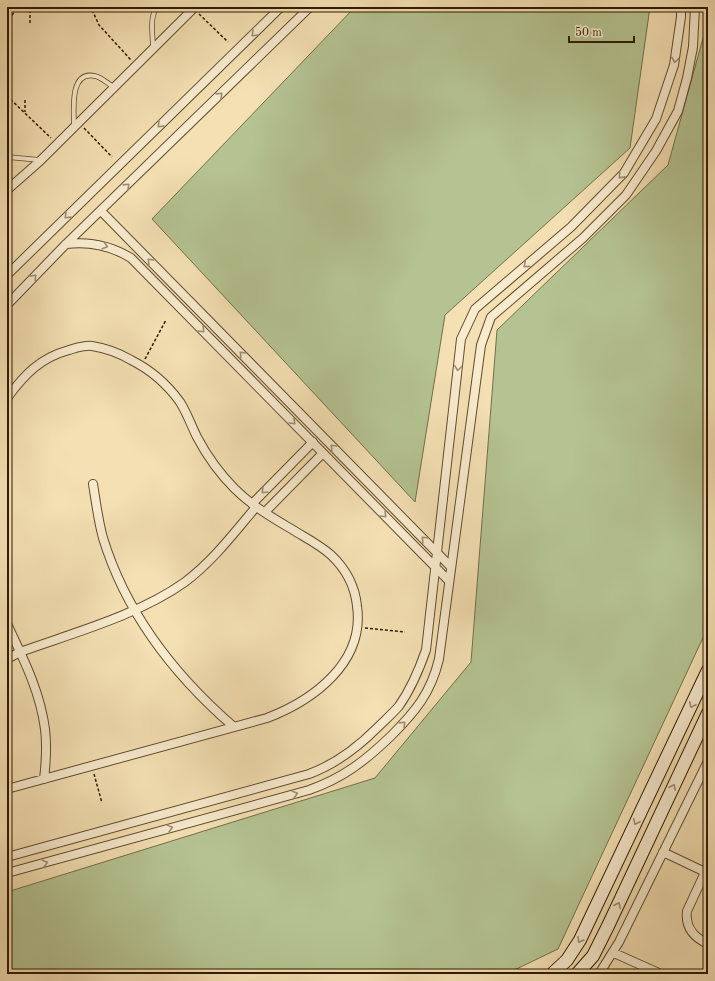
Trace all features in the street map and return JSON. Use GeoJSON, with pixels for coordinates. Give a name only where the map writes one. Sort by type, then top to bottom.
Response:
{"type":"FeatureCollection","features":[{"type":"Feature","properties":{"kind":"street"},"geometry":{"type":"LineString","coordinates":[[7,190],[57,144],[137,66],[192,7]]}},
{"type":"Feature","properties":{"kind":"street"},"geometry":{"type":"LineString","coordinates":[[7,274],[282,7]]}},
{"type":"Feature","properties":{"kind":"street"},"geometry":{"type":"LineString","coordinates":[[7,305],[66,244],[310,7]]}},
{"type":"Feature","properties":{"kind":"street"},"geometry":{"type":"LineString","coordinates":[[7,857],[309,774],[346,756],[367,738],[398,707],[412,686],[426,650],[462,339],[475,308],[571,227],[624,173],[656,119],[674,65],[681,7]]}},
{"type":"Feature","properties":{"kind":"street"},"geometry":{"type":"LineString","coordinates":[[7,873],[309,790],[333,781],[356,767],[379,748],[416,710],[433,680],[439,659],[480,344],[491,317],[588,233],[626,195],[656,151],[678,111],[687,78],[693,47],[695,7]]}},
{"type":"Feature","properties":{"kind":"street"},"geometry":{"type":"LineString","coordinates":[[101,211],[451,567]]}},
{"type":"Feature","properties":{"kind":"street"},"geometry":{"type":"LineString","coordinates":[[66,244],[99,244],[115,249],[131,258],[449,581]]}},
{"type":"Feature","properties":{"kind":"street"},"geometry":{"type":"LineString","coordinates":[[7,398],[32,369],[59,353],[75,348],[90,346],[108,350],[125,356],[142,365],[169,388],[190,419],[197,436],[216,467],[236,489],[254,505],[330,554],[339,564],[347,575],[356,599],[358,627],[355,639],[344,662],[332,677],[317,692],[280,713],[7,789]]}},
{"type":"Feature","properties":{"kind":"street"},"geometry":{"type":"LineString","coordinates":[[7,659],[20,652],[134,610],[169,592],[215,556],[254,505],[312,442]]}},
{"type":"Feature","properties":{"kind":"street"},"geometry":{"type":"LineString","coordinates":[[265,512],[323,453]]}},
{"type":"Feature","properties":{"kind":"street"},"geometry":{"type":"LineString","coordinates":[[93,484],[98,517],[109,555],[134,610],[159,648],[179,673],[205,701],[234,727]]}},
{"type":"Feature","properties":{"kind":"street"},"geometry":{"type":"LineString","coordinates":[[7,624],[34,682],[41,706],[46,748],[44,778]]}},
{"type":"Feature","properties":{"kind":"street"},"geometry":{"type":"LineString","coordinates":[[552,974],[567,960],[580,940],[708,670]]}},
{"type":"Feature","properties":{"kind":"street"},"geometry":{"type":"LineString","coordinates":[[577,974],[593,956],[708,713]]}},
{"type":"Feature","properties":{"kind":"street"},"geometry":{"type":"LineString","coordinates":[[599,974],[614,952],[708,762]]}},
{"type":"Feature","properties":{"kind":"street"},"geometry":{"type":"LineString","coordinates":[[663,852],[706,869],[687,910],[686,917],[689,929],[693,934],[708,944]]}},
{"type":"Feature","properties":{"kind":"street"},"geometry":{"type":"LineString","coordinates":[[614,952],[662,974]]}},
{"type":"Feature","properties":{"kind":"lane"},"geometry":{"type":"LineString","coordinates":[[153,49],[152,20],[153,13],[157,7]]}},
{"type":"Feature","properties":{"kind":"lane"},"geometry":{"type":"LineString","coordinates":[[76,125],[75,91],[77,84],[82,78],[96,76],[114,87]]}},
{"type":"Feature","properties":{"kind":"lane"},"geometry":{"type":"LineString","coordinates":[[7,157],[40,160]]}},
{"type":"Feature","properties":{"kind":"path"},"geometry":{"type":"LineString","coordinates":[[7,24],[17,7]]}},
{"type":"Feature","properties":{"kind":"path"},"geometry":{"type":"LineString","coordinates":[[30,7],[30,23]]}},
{"type":"Feature","properties":{"kind":"path"},"geometry":{"type":"LineString","coordinates":[[88,7],[93,12],[99,24],[137,66]]}},
{"type":"Feature","properties":{"kind":"path"},"geometry":{"type":"LineString","coordinates":[[192,7],[228,42]]}},
{"type":"Feature","properties":{"kind":"path"},"geometry":{"type":"LineString","coordinates":[[7,96],[57,144]]}},
{"type":"Feature","properties":{"kind":"path"},"geometry":{"type":"LineString","coordinates":[[25,100],[25,113]]}},
{"type":"Feature","properties":{"kind":"path"},"geometry":{"type":"LineString","coordinates":[[76,125],[112,156]]}},
{"type":"Feature","properties":{"kind":"path"},"geometry":{"type":"LineString","coordinates":[[142,365],[166,320]]}},
{"type":"Feature","properties":{"kind":"path"},"geometry":{"type":"LineString","coordinates":[[358,627],[405,632]]}},
{"type":"Feature","properties":{"kind":"path"},"geometry":{"type":"LineString","coordinates":[[92,766],[102,803]]}},
{"type":"Feature","properties":{"kind":"green space"},"geometry":{"type":"Polygon","coordinates":[[[355,7],[650,7],[630,148],[445,315],[415,502],[152,219],[355,7]]]}},
{"type":"Feature","properties":{"kind":"green space"},"geometry":{"type":"Polygon","coordinates":[[[708,20],[708,627],[558,949],[506,974],[7,974],[7,892],[375,778],[471,662],[497,330],[668,165],[708,20]]]}}]}
